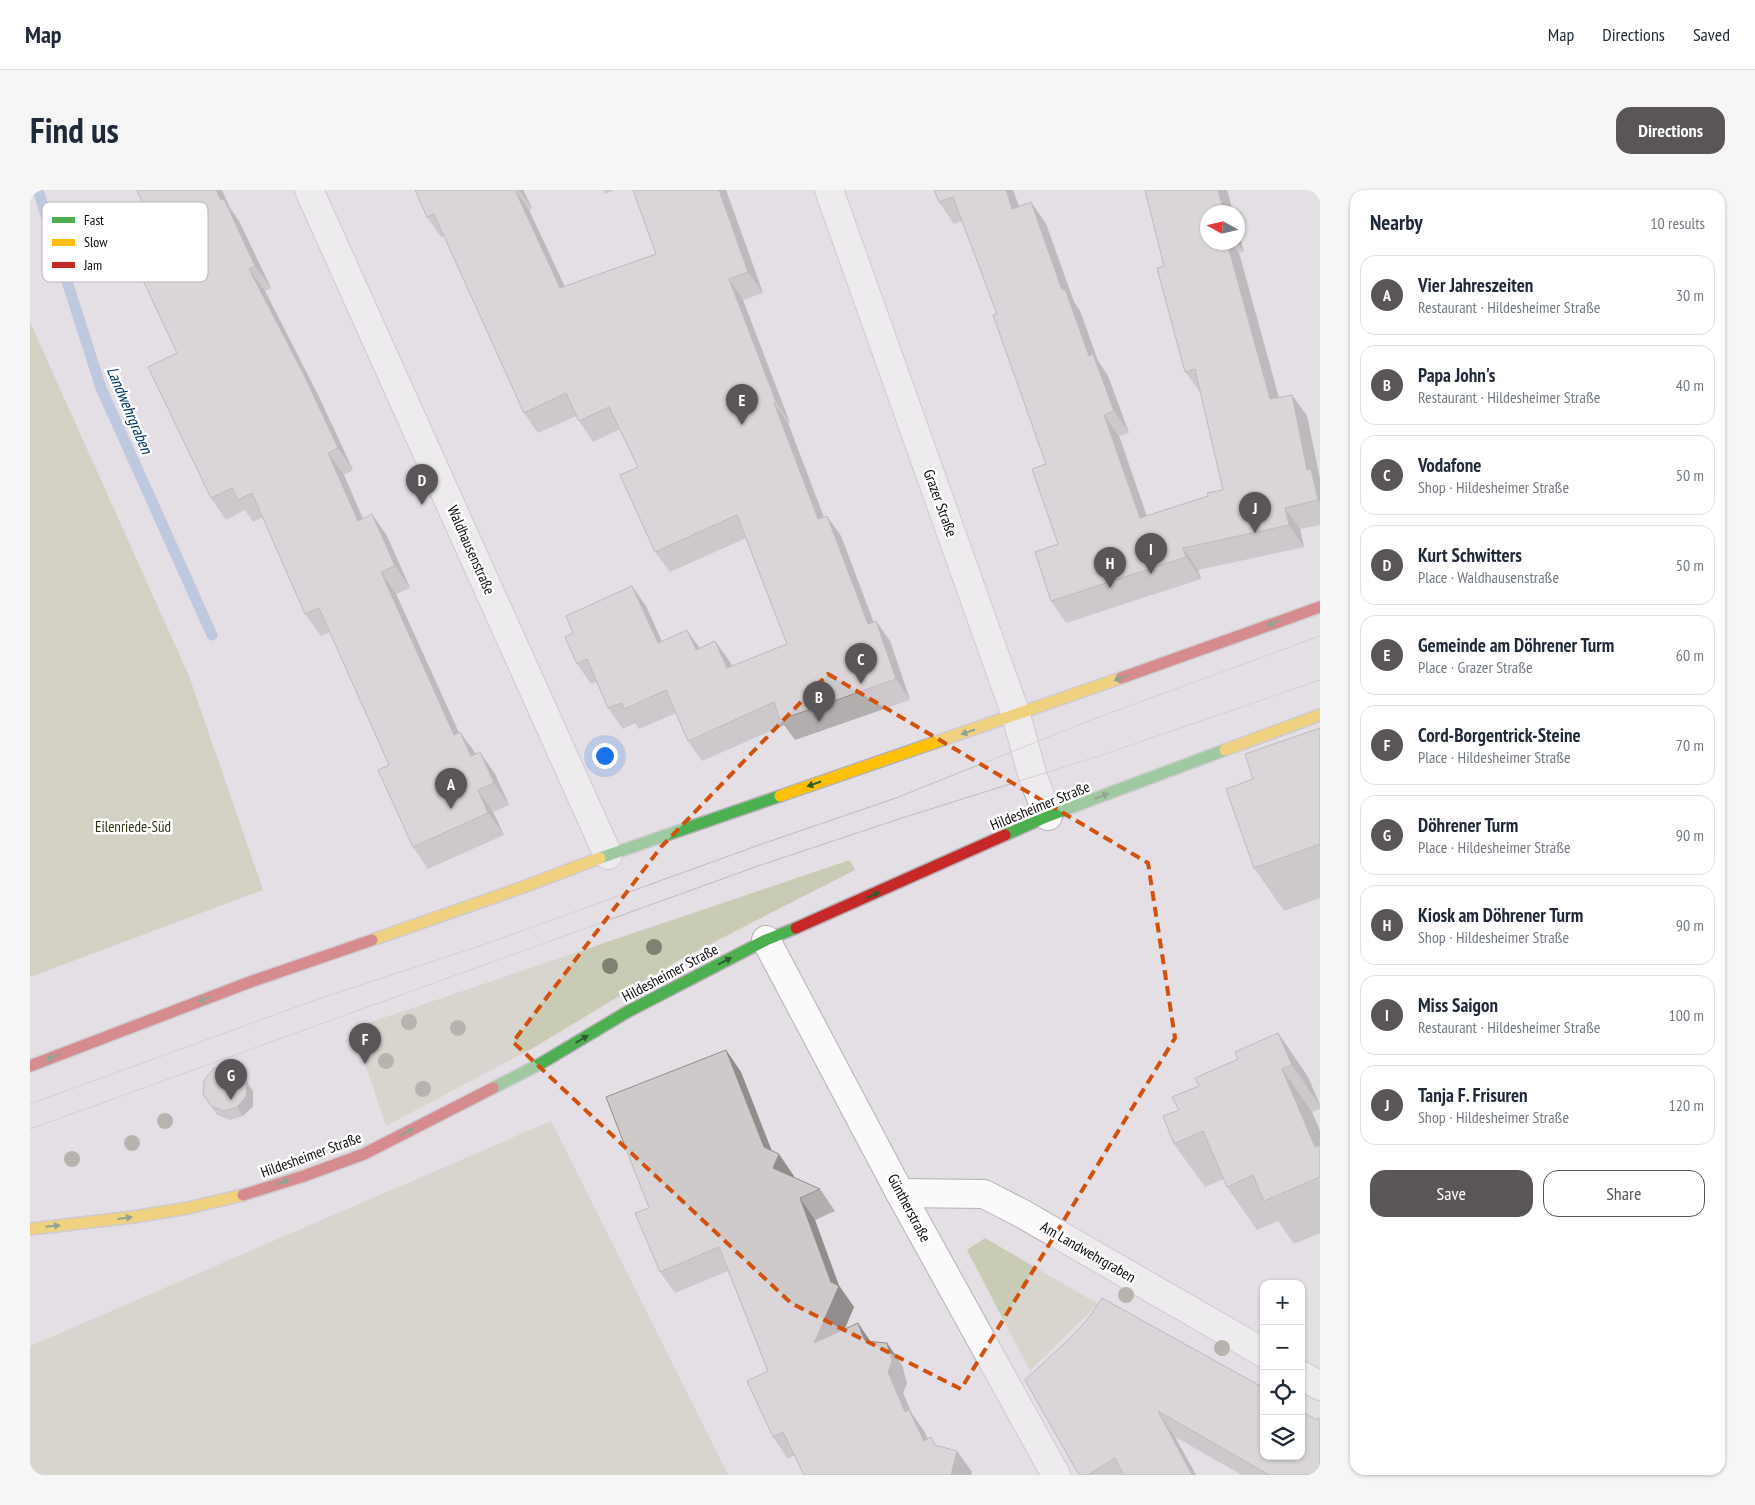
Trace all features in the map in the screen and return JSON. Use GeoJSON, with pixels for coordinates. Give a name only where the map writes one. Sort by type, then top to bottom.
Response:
{"type":"FeatureCollection","features":[{"type":"Feature","properties":{"kind":"main road"},"geometry":{"type":"LineString","coordinates":[[30,1066],[250,982],[1320,607]]}},
{"type":"Feature","properties":{"kind":"main road","name":"Hildesheimer Straße"},"geometry":{"type":"LineString","coordinates":[[30,1228],[133,1217],[188,1208],[243,1195],[304,1176],[364,1154],[540,1064],[627,1012],[766,940],[825,916],[1048,816],[1320,715]]}},
{"type":"Feature","properties":{"kind":"street","name":"Waldhausenstraße"},"geometry":{"type":"LineString","coordinates":[[309,190],[608,855]]}},
{"type":"Feature","properties":{"kind":"street","name":"Grazer Straße"},"geometry":{"type":"LineString","coordinates":[[829,190],[1016,715],[1033,777],[1048,816]]}},
{"type":"Feature","properties":{"kind":"street","name":"Güntherstraße"},"geometry":{"type":"LineString","coordinates":[[766,940],[900,1193],[1056,1475]]}},
{"type":"Feature","properties":{"kind":"street","name":"Am Landwehrgraben"},"geometry":{"type":"LineString","coordinates":[[900,1193],[984,1194],[1021,1213],[1260,1352]]}},
{"type":"Feature","properties":{"kind":"street"},"geometry":{"type":"LineString","coordinates":[[1305,1377],[1320,1386]]}},
{"type":"Feature","properties":{"kind":"highlighted area"},"geometry":{"type":"Polygon","coordinates":[[[828,674],[1148,863],[1175,1038],[961,1389],[791,1303],[513,1042],[661,847],[828,674]]]}},
{"type":"Feature","properties":{"kind":"green space","name":"Eilenriede-Süd"},"geometry":{"type":"Polygon","coordinates":[[[30,322],[189,676],[263,890],[30,977],[30,322]]]}},
{"type":"Feature","properties":{"kind":"green space"},"geometry":{"type":"Polygon","coordinates":[[[850,860],[855,870],[681,959],[533,1048],[386,1126],[353,1028],[850,860]]]}},
{"type":"Feature","properties":{"kind":"green space"},"geometry":{"type":"Polygon","coordinates":[[[551,1121],[728,1475],[30,1475],[30,1346],[551,1121]]]}},
{"type":"Feature","properties":{"kind":"green space"},"geometry":{"type":"Polygon","coordinates":[[[985,1238],[1098,1304],[1030,1371],[967,1250],[985,1238]]]}},
{"type":"Feature","properties":{"kind":"building"},"geometry":{"type":"Polygon","coordinates":[[[137,190],[216,190],[221,200],[224,199],[255,266],[249,269],[304,375],[338,448],[328,453],[358,521],[372,514],[395,566],[381,572],[454,735],[460,732],[471,756],[480,752],[494,783],[478,790],[488,813],[413,847],[378,770],[389,765],[319,608],[305,614],[252,493],[238,500],[232,488],[211,498],[148,367],[177,353],[144,282],[208,282],[208,202],[142,202],[137,190]]]}},
{"type":"Feature","properties":{"kind":"building"},"geometry":{"type":"Polygon","coordinates":[[[415,190],[515,190],[560,288],[656,254],[633,190],[719,190],[748,272],[729,279],[818,519],[827,516],[868,624],[876,621],[896,679],[780,720],[774,702],[688,741],[666,690],[624,709],[622,703],[608,708],[587,659],[577,664],[565,637],[573,633],[566,616],[632,586],[658,643],[687,630],[696,650],[715,641],[727,668],[787,644],[737,515],[655,552],[620,475],[638,467],[609,407],[579,421],[566,393],[524,413],[434,214],[427,217],[415,190]]]}},
{"type":"Feature","properties":{"kind":"building"},"geometry":{"type":"Polygon","coordinates":[[[934,190],[1006,190],[1012,209],[1031,202],[1062,290],[1065,289],[1089,356],[1093,354],[1114,411],[1104,415],[1140,518],[1208,496],[1207,493],[1223,490],[1195,369],[1185,372],[1157,268],[1164,266],[1145,190],[1218,190],[1222,205],[1200,205],[1200,250],[1229,250],[1270,399],[1292,395],[1307,470],[1311,469],[1318,500],[1285,508],[1289,525],[1183,548],[1186,557],[1051,601],[1035,552],[1058,544],[1032,469],[1046,464],[993,315],[997,314],[953,197],[939,202],[934,190]]]}},
{"type":"Feature","properties":{"kind":"building"},"geometry":{"type":"Polygon","coordinates":[[[1320,728],[1320,844],[1254,868],[1226,789],[1253,779],[1245,754],[1320,728]]]}},
{"type":"Feature","properties":{"kind":"building"},"geometry":{"type":"Polygon","coordinates":[[[1278,1033],[1292,1065],[1282,1069],[1315,1147],[1320,1145],[1320,1177],[1264,1201],[1253,1175],[1227,1187],[1203,1131],[1174,1144],[1163,1116],[1179,1110],[1172,1097],[1199,1086],[1195,1078],[1238,1059],[1235,1052],[1278,1033]]]}},
{"type":"Feature","properties":{"kind":"building"},"geometry":{"type":"Polygon","coordinates":[[[726,1050],[764,1147],[779,1154],[773,1168],[820,1189],[800,1198],[831,1282],[839,1286],[814,1343],[858,1323],[865,1341],[887,1343],[892,1362],[888,1372],[905,1412],[909,1410],[924,1441],[931,1437],[935,1445],[957,1451],[951,1475],[804,1475],[783,1432],[773,1437],[747,1381],[768,1371],[719,1247],[660,1272],[635,1213],[649,1208],[606,1097],[726,1050]]]}},
{"type":"Feature","properties":{"kind":"building"},"geometry":{"type":"Polygon","coordinates":[[[228,1066],[239,1070],[247,1082],[246,1097],[237,1107],[224,1111],[211,1106],[203,1094],[204,1080],[214,1068],[228,1066]]]}},
{"type":"Feature","properties":{"kind":"building"},"geometry":{"type":"Polygon","coordinates":[[[1102,1298],[1260,1386],[1260,1460],[1305,1460],[1305,1413],[1317,1420],[1318,1418],[1320,1419],[1320,1475],[1269,1475],[1158,1411],[1192,1475],[1124,1475],[1115,1458],[1088,1475],[1079,1475],[1025,1380],[1087,1320],[1102,1298]]]}},
{"type":"Feature","properties":{"kind":"waterway","name":"Landwehrgraben"},"geometry":{"type":"LineString","coordinates":[[38,190],[42,203]]}},
{"type":"Feature","properties":{"kind":"waterway","name":"Landwehrgraben"},"geometry":{"type":"LineString","coordinates":[[67,282],[101,388],[212,635]]}},
{"type":"Feature","properties":{"kind":"tram line"},"geometry":{"type":"LineString","coordinates":[[30,1104],[318,999],[483,945],[759,845],[896,798],[1091,720],[1320,636]]}},
{"type":"Feature","properties":{"kind":"tram line"},"geometry":{"type":"LineString","coordinates":[[30,1129],[758,866],[1102,755],[1320,680]]}},
{"type":"Feature","properties":{"kind":"traffic: fast"},"geometry":{"type":"LineString","coordinates":[[1005,835],[1048,816],[1225,750]]}},
{"type":"Feature","properties":{"kind":"traffic: fast"},"geometry":{"type":"LineString","coordinates":[[600,858],[780,796]]}},
{"type":"Feature","properties":{"kind":"traffic: fast"},"geometry":{"type":"LineString","coordinates":[[493,1088],[540,1064],[627,1012],[766,940],[796,928]]}},
{"type":"Feature","properties":{"kind":"traffic: slow"},"geometry":{"type":"LineString","coordinates":[[780,796],[1121,678]]}},
{"type":"Feature","properties":{"kind":"traffic: slow"},"geometry":{"type":"LineString","coordinates":[[1225,750],[1320,715]]}},
{"type":"Feature","properties":{"kind":"traffic: slow"},"geometry":{"type":"LineString","coordinates":[[372,940],[600,858]]}},
{"type":"Feature","properties":{"kind":"traffic: slow"},"geometry":{"type":"LineString","coordinates":[[30,1229],[133,1217],[188,1208],[243,1195]]}},
{"type":"Feature","properties":{"kind":"traffic: jam"},"geometry":{"type":"LineString","coordinates":[[1121,678],[1320,607]]}},
{"type":"Feature","properties":{"kind":"traffic: jam"},"geometry":{"type":"LineString","coordinates":[[796,928],[1005,835]]}},
{"type":"Feature","properties":{"kind":"traffic: jam"},"geometry":{"type":"LineString","coordinates":[[30,1066],[250,982],[372,940]]}},
{"type":"Feature","properties":{"kind":"traffic: jam"},"geometry":{"type":"LineString","coordinates":[[243,1195],[304,1176],[364,1154],[493,1088]]}},
{"type":"Feature","properties":{"kind":"place","name":"Gemeinde am Döhrener Turm"},"geometry":{"type":"Point","coordinates":[742,425]}},
{"type":"Feature","properties":{"kind":"place","name":"Kurt Schwitters"},"geometry":{"type":"Point","coordinates":[422,505]}},
{"type":"Feature","properties":{"kind":"place","name":"Tanja F. Frisuren"},"geometry":{"type":"Point","coordinates":[1255,533]}},
{"type":"Feature","properties":{"kind":"place","name":"Miss Saigon"},"geometry":{"type":"Point","coordinates":[1151,574]}},
{"type":"Feature","properties":{"kind":"place","name":"Kiosk am Döhrener Turm"},"geometry":{"type":"Point","coordinates":[1110,588]}},
{"type":"Feature","properties":{"kind":"place","name":"Vodafone"},"geometry":{"type":"Point","coordinates":[861,684]}},
{"type":"Feature","properties":{"kind":"place","name":"Papa John's"},"geometry":{"type":"Point","coordinates":[819,722]}},
{"type":"Feature","properties":{"kind":"place","name":"Vier Jahreszeiten"},"geometry":{"type":"Point","coordinates":[451,809]}},
{"type":"Feature","properties":{"kind":"place","name":"Cord-Borgentrick-Steine"},"geometry":{"type":"Point","coordinates":[365,1064]}},
{"type":"Feature","properties":{"kind":"place","name":"Döhrener Turm"},"geometry":{"type":"Point","coordinates":[231,1100]}}]}
